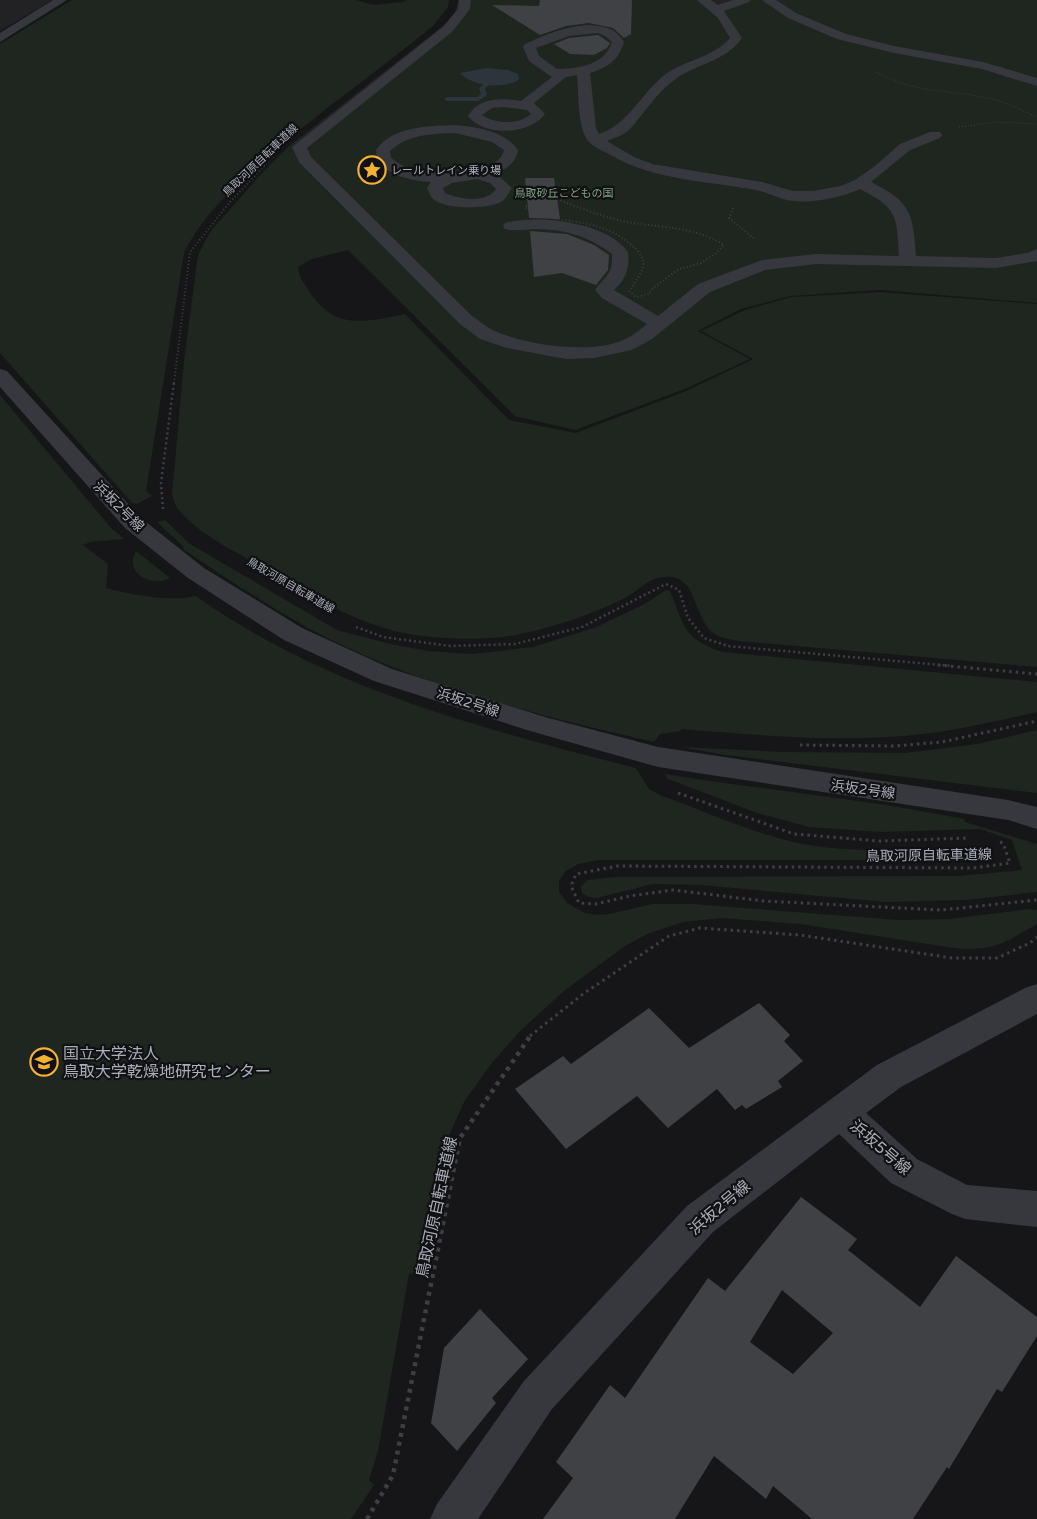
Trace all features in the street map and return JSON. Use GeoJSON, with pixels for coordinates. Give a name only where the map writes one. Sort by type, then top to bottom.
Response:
{"type":"FeatureCollection","features":[{"type":"Feature","properties":{"kind":"street"},"geometry":{"type":"LineString","coordinates":[[0,38],[60,0]]}},
{"type":"Feature","properties":{"kind":"street"},"geometry":{"type":"LineString","coordinates":[[465,0],[464,9],[448,29],[299,147],[300,153],[311,166],[466,320],[487,335],[514,344],[543,350],[566,353],[594,352],[625,346],[645,335],[704,288],[762,265],[816,259],[996,263],[1032,257],[1037,254]]}},
{"type":"Feature","properties":{"kind":"street"},"geometry":{"type":"LineString","coordinates":[[595,140],[616,132],[660,84],[674,74],[723,51],[731,45],[736,38],[731,25],[717,9],[703,0]]}},
{"type":"Feature","properties":{"kind":"street"},"geometry":{"type":"LineString","coordinates":[[717,9],[745,0]]}},
{"type":"Feature","properties":{"kind":"street"},"geometry":{"type":"LineString","coordinates":[[768,0],[782,10],[838,37],[977,64],[1037,82]]}},
{"type":"Feature","properties":{"kind":"street"},"geometry":{"type":"LineString","coordinates":[[524,105],[560,77],[533,58],[530,47],[544,38],[568,32],[593,30],[604,30],[610,33],[618,42],[614,53],[597,66],[583,71],[556,73]]}},
{"type":"Feature","properties":{"kind":"street"},"geometry":{"type":"LineString","coordinates":[[583,71],[589,128],[595,140],[629,160],[647,167],[673,173],[746,184],[803,196],[836,192],[860,183],[880,169],[905,147],[935,135]]}},
{"type":"Feature","properties":{"kind":"street"},"geometry":{"type":"LineString","coordinates":[[524,105],[495,104],[480,108],[476,112],[475,116],[487,129],[508,147],[510,153],[508,159],[501,165],[476,174],[449,178],[420,176],[396,170],[384,160],[383,150],[394,140],[415,133],[448,129],[487,129],[524,124],[537,118],[538,114],[536,111],[524,105]]}},
{"type":"Feature","properties":{"kind":"street"},"geometry":{"type":"LineString","coordinates":[[449,178],[435,188],[438,196],[452,201],[479,202],[498,197],[503,192],[504,188],[495,180],[476,174]]}},
{"type":"Feature","properties":{"kind":"street"},"geometry":{"type":"LineString","coordinates":[[860,183],[894,201],[902,211],[906,226],[908,261]]}},
{"type":"Feature","properties":{"kind":"street"},"geometry":{"type":"LineString","coordinates":[[479,202],[516,232],[533,223],[557,224],[586,232],[608,242],[620,252],[622,266],[616,281],[604,290],[659,324]]}},
{"type":"Feature","properties":{"kind":"street","name":"浜坂2号線"},"geometry":{"type":"LineString","coordinates":[[0,375],[133,524],[196,573],[293,634],[383,675],[539,724],[658,757],[1008,810],[1037,818]]}},
{"type":"Feature","properties":{"kind":"street","name":"浜坂2号線"},"geometry":{"type":"LineString","coordinates":[[452,1519],[538,1395],[700,1219],[890,1076],[1037,998]]}},
{"type":"Feature","properties":{"kind":"street","name":"浜坂5号線"},"geometry":{"type":"LineString","coordinates":[[840,1112],[904,1171],[948,1194],[965,1202],[1010,1208],[1037,1209]]}},
{"type":"Feature","properties":{"kind":"path"},"geometry":{"type":"LineString","coordinates":[[935,135],[980,123],[1037,124]]}},
{"type":"Feature","properties":{"kind":"path","name":"鳥取河原自転車道線"},"geometry":{"type":"LineString","coordinates":[[164,514],[161,483],[190,252],[208,226],[246,183],[275,156]]}},
{"type":"Feature","properties":{"kind":"path"},"geometry":{"type":"LineString","coordinates":[[746,184],[730,218],[737,227],[754,236],[761,248],[762,265]]}},
{"type":"Feature","properties":{"kind":"path","name":"鳥取河原自転車道線"},"geometry":{"type":"LineString","coordinates":[[348,624],[383,637],[450,646],[515,644],[582,627],[666,584],[679,590],[688,618],[704,638],[728,646],[1037,674]]}},
{"type":"Feature","properties":{"kind":"path"},"geometry":{"type":"LineString","coordinates":[[792,745],[894,746],[942,742],[1037,721]]}},
{"type":"Feature","properties":{"kind":"path","name":"鳥取河原自転車道線"},"geometry":{"type":"LineString","coordinates":[[658,757],[655,762],[659,784],[684,796],[794,834],[879,841],[971,838]]}},
{"type":"Feature","properties":{"kind":"path","name":"鳥取河原自転車道線"},"geometry":{"type":"LineString","coordinates":[[995,841],[1003,843],[1010,863],[973,868],[618,866],[576,874],[571,886],[579,903],[596,904],[630,896],[673,890],[763,901],[941,910],[1037,900]]}},
{"type":"Feature","properties":{"kind":"path","name":"鳥取河原自転車道線"},"geometry":{"type":"LineString","coordinates":[[367,1519],[393,1475],[460,1138],[533,1032],[583,994],[669,936],[700,928],[800,935],[961,958],[997,958],[1030,943],[1037,937]]}},
{"type":"Feature","properties":{"kind":"shaded area"},"geometry":{"type":"Polygon","coordinates":[[[0,0],[52,0],[0,31],[0,0]]]}},
{"type":"Feature","properties":{"kind":"shaded area"},"geometry":{"type":"Polygon","coordinates":[[[486,68],[508,70],[518,74],[519,80],[504,85],[488,85],[472,81],[460,73],[486,68]]]}},
{"type":"Feature","properties":{"kind":"green space"},"geometry":{"type":"Polygon","coordinates":[[[72,0],[356,0],[373,5],[407,0],[449,0],[448,7],[433,26],[302,128],[249,174],[208,216],[191,240],[184,253],[146,491],[152,496],[137,504],[132,503],[0,353],[0,44],[72,0]]]}},
{"type":"Feature","properties":{"kind":"green space","name":"鳥取砂丘こどもの国"},"geometry":{"type":"Polygon","coordinates":[[[458,0],[1037,0],[1037,303],[880,290],[790,296],[741,309],[698,331],[750,359],[685,389],[575,430],[515,416],[348,250],[312,259],[298,267],[299,275],[309,291],[329,313],[340,318],[364,321],[405,314],[509,420],[576,433],[686,391],[753,359],[701,331],[745,310],[791,297],[880,292],[1037,304],[1037,667],[738,641],[710,631],[687,585],[673,577],[661,577],[652,580],[615,603],[560,624],[527,633],[467,639],[414,635],[367,622],[320,600],[205,533],[178,509],[172,495],[184,361],[198,255],[210,232],[261,174],[289,146],[444,25],[455,12],[458,0]]]}},
{"type":"Feature","properties":{"kind":"green space"},"geometry":{"type":"Polygon","coordinates":[[[0,395],[111,528],[124,539],[90,542],[83,545],[108,564],[106,588],[162,598],[196,596],[246,628],[298,657],[352,681],[464,721],[636,768],[649,789],[660,795],[743,827],[776,837],[793,842],[838,849],[972,848],[984,849],[990,854],[986,857],[950,860],[599,860],[578,864],[566,871],[559,881],[559,892],[567,903],[585,913],[596,915],[609,914],[652,904],[692,904],[899,920],[950,919],[1029,909],[1037,910],[1037,924],[999,945],[980,949],[954,948],[800,924],[722,918],[683,922],[647,934],[625,946],[564,991],[520,1031],[491,1064],[464,1102],[439,1158],[416,1273],[409,1274],[378,1451],[369,1480],[374,1485],[351,1519],[0,1519],[0,395]]]}},
{"type":"Feature","properties":{"kind":"green space"},"geometry":{"type":"Polygon","coordinates":[[[165,520],[190,544],[337,630],[390,644],[428,651],[472,654],[533,647],[594,628],[643,605],[666,590],[670,591],[683,623],[692,636],[700,642],[723,652],[1037,682],[1037,712],[945,731],[914,735],[827,738],[681,729],[681,731],[660,734],[654,742],[566,721],[477,696],[389,666],[348,648],[276,609],[183,549],[184,547],[157,522],[165,520]]]}},
{"type":"Feature","properties":{"kind":"green space"},"geometry":{"type":"Polygon","coordinates":[[[136,551],[170,578],[163,581],[155,581],[141,576],[133,566],[136,551]]]}},
{"type":"Feature","properties":{"kind":"green space"},"geometry":{"type":"Polygon","coordinates":[[[1037,730],[1037,793],[725,755],[681,747],[784,752],[905,753],[977,744],[1037,730]]]}},
{"type":"Feature","properties":{"kind":"green space"},"geometry":{"type":"Polygon","coordinates":[[[664,774],[852,800],[964,819],[965,822],[1037,844],[1037,892],[966,900],[886,902],[700,885],[653,884],[597,898],[589,897],[582,893],[581,886],[588,880],[613,877],[959,876],[1022,870],[1012,840],[980,829],[880,832],[809,827],[757,813],[668,779],[664,774]]]}},
{"type":"Feature","properties":{"kind":"building"},"geometry":{"type":"Polygon","coordinates":[[[540,0],[632,0],[631,34],[624,38],[613,28],[589,23],[566,26],[540,35],[492,5],[539,6],[540,0]]]}},
{"type":"Feature","properties":{"kind":"building"},"geometry":{"type":"Polygon","coordinates":[[[598,35],[610,43],[607,48],[594,55],[570,54],[554,44],[569,38],[598,35]]]}},
{"type":"Feature","properties":{"kind":"building"},"geometry":{"type":"Polygon","coordinates":[[[525,178],[554,178],[560,219],[529,218],[525,178]]]}},
{"type":"Feature","properties":{"kind":"building"},"geometry":{"type":"Polygon","coordinates":[[[530,231],[567,234],[594,245],[609,255],[608,270],[596,285],[562,273],[534,277],[530,231]]]}},
{"type":"Feature","properties":{"kind":"building"},"geometry":{"type":"Polygon","coordinates":[[[759,1003],[790,1035],[784,1041],[803,1061],[778,1081],[782,1087],[746,1109],[742,1105],[735,1110],[717,1089],[668,1128],[637,1096],[566,1149],[515,1089],[563,1056],[571,1064],[649,1008],[689,1048],[759,1003]]]}},
{"type":"Feature","properties":{"kind":"building"},"geometry":{"type":"Polygon","coordinates":[[[801,1197],[857,1239],[848,1250],[920,1307],[956,1256],[1037,1317],[1037,1336],[1002,1392],[997,1389],[949,1469],[947,1467],[913,1519],[812,1519],[773,1486],[766,1499],[714,1456],[675,1519],[543,1519],[573,1478],[556,1462],[610,1385],[625,1398],[708,1278],[725,1291],[801,1197]],[[782,1290],[750,1342],[793,1374],[833,1333],[782,1290]]]}},
{"type":"Feature","properties":{"kind":"building"},"geometry":{"type":"Polygon","coordinates":[[[480,1309],[528,1359],[492,1398],[496,1403],[457,1451],[431,1423],[444,1348],[480,1309]]]}},
{"type":"Feature","properties":{"kind":"waterway"},"geometry":{"type":"LineString","coordinates":[[447,99],[478,99],[484,95],[482,89],[490,80]]}},
{"type":"Feature","properties":{"kind":"place","name":"レールトレイン乗り場"},"geometry":{"type":"Point","coordinates":[372,170]}},
{"type":"Feature","properties":{"kind":"place","name":"国立大学法人 鳥取大学乾燥地研究センター"},"geometry":{"type":"Point","coordinates":[44,1062]}}]}
